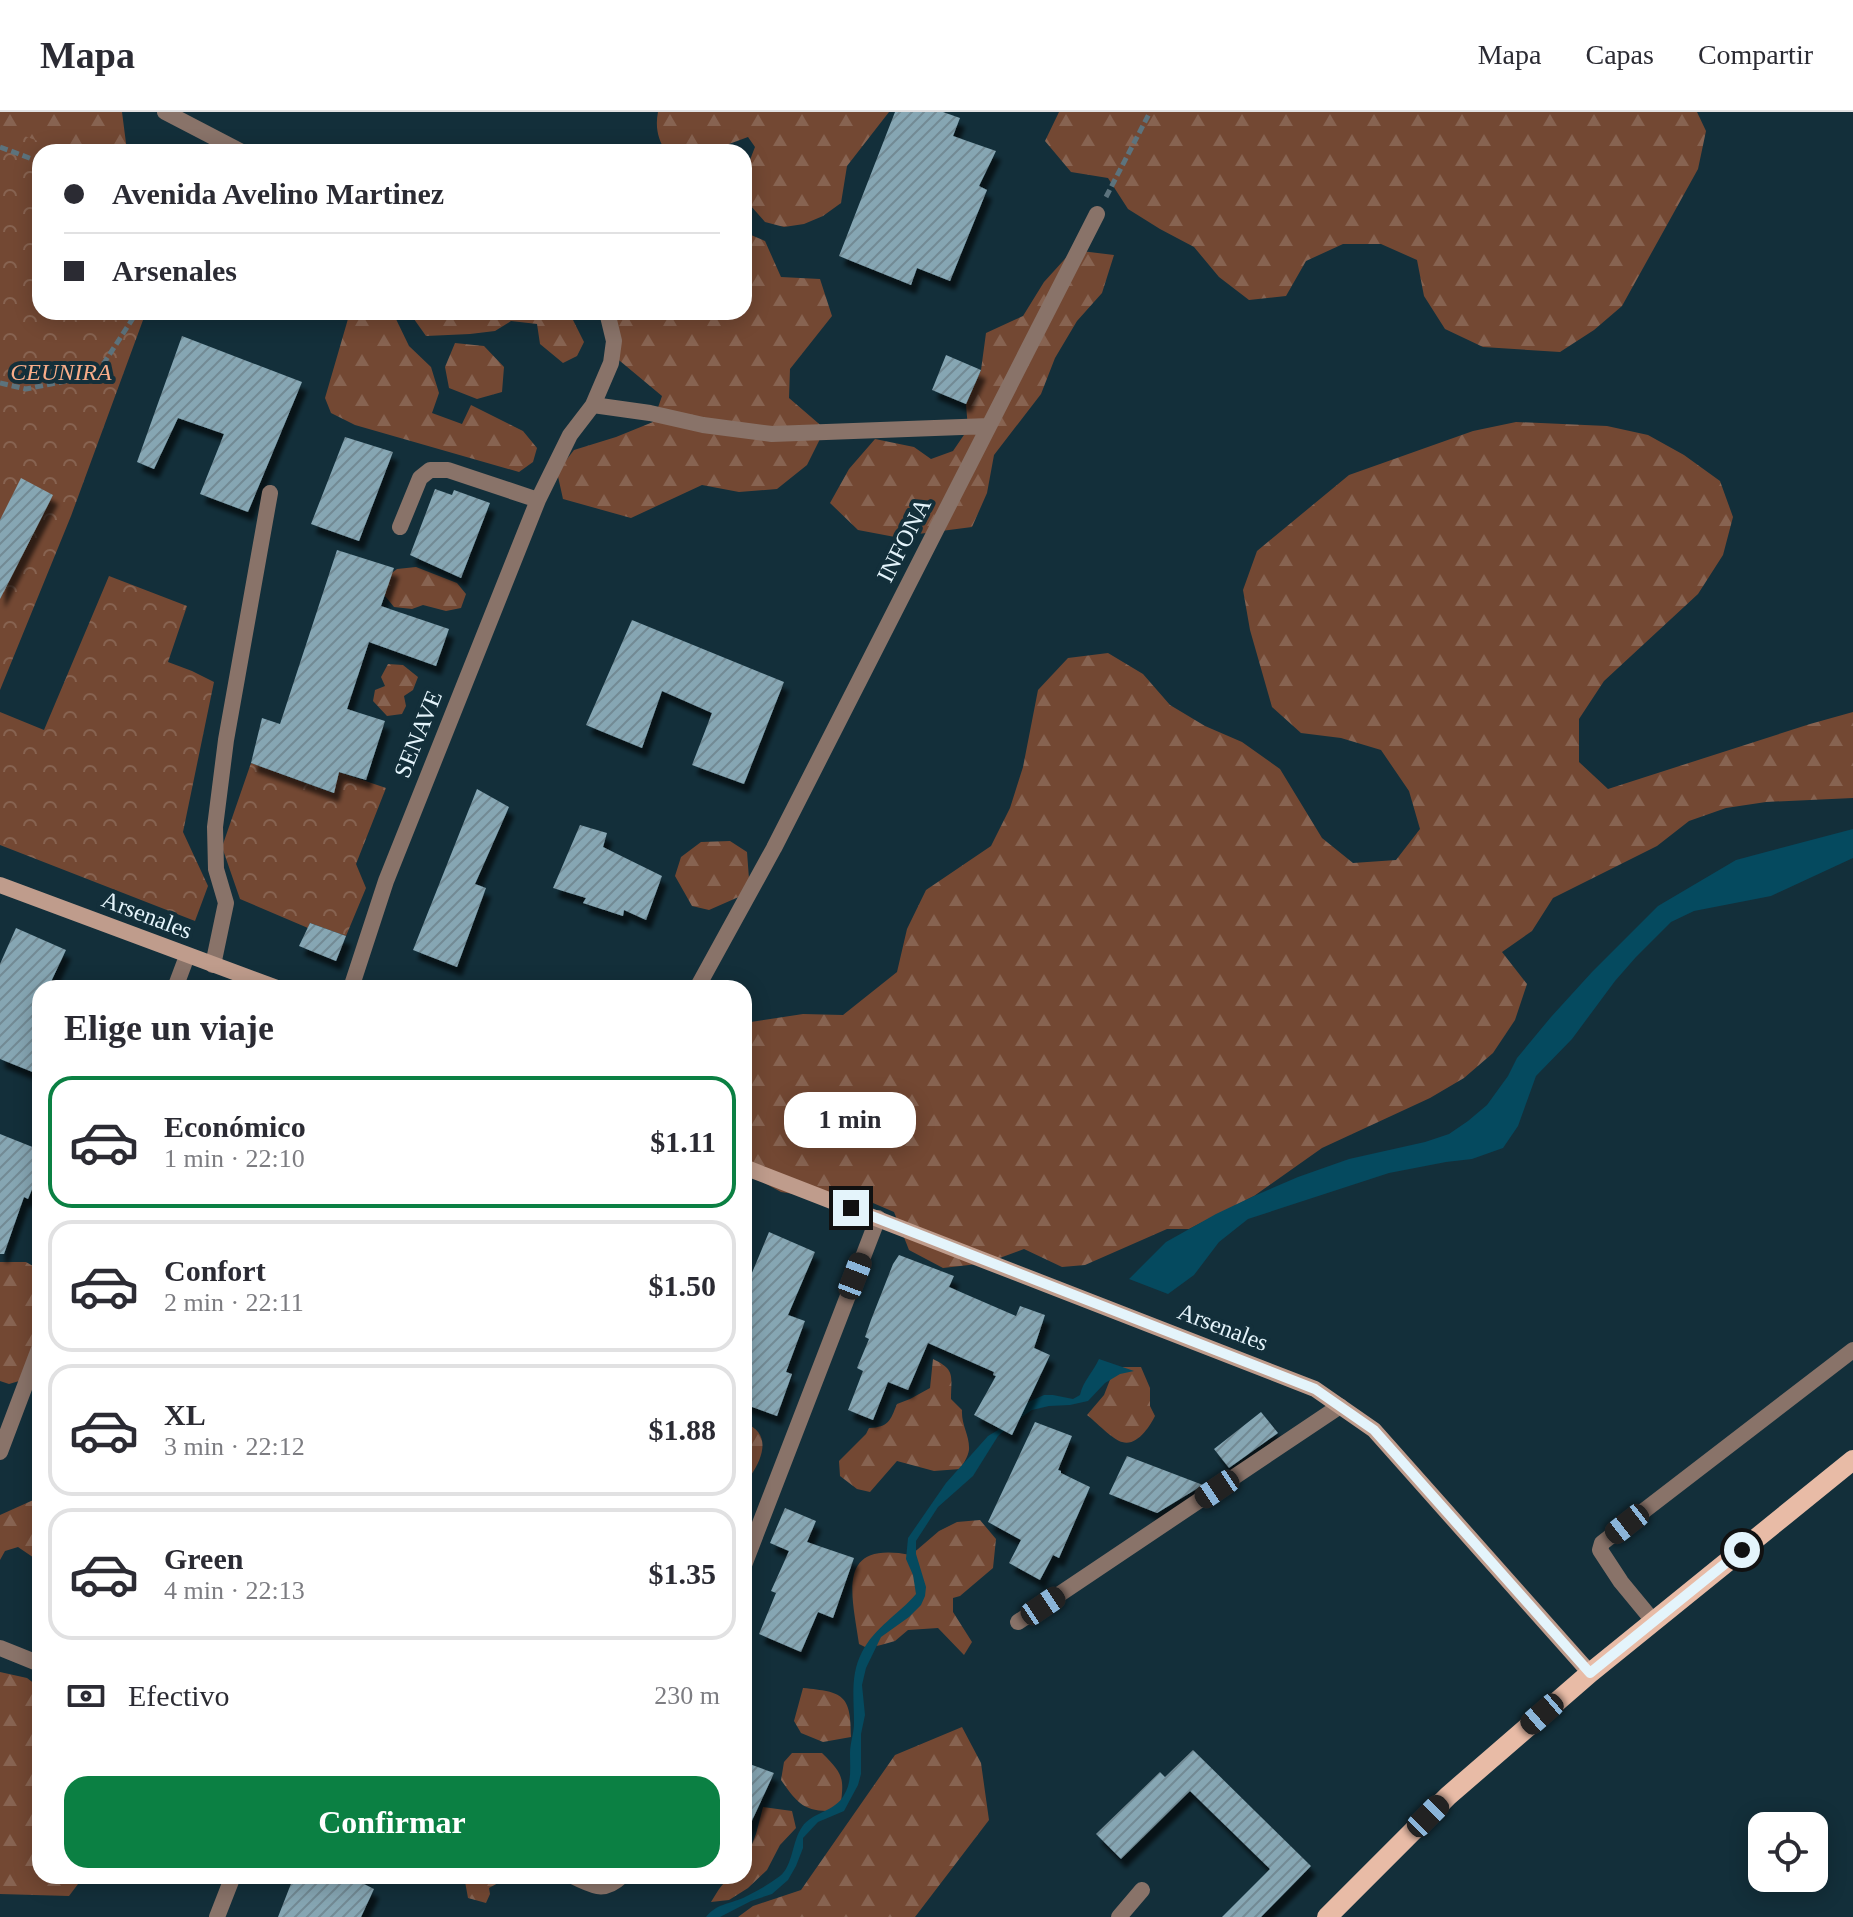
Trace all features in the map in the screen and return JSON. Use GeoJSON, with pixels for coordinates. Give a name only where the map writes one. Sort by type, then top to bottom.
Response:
{"type":"FeatureCollection","features":[{"type":"Feature","properties":{"kind":"main road","name":"Arsenales"},"geometry":{"type":"LineString","coordinates":[[0,885],[255,980]]}},
{"type":"Feature","properties":{"kind":"main road","name":"Arsenales"},"geometry":{"type":"LineString","coordinates":[[752,1170],[1315,1389],[1374,1430],[1590,1673]]}},
{"type":"Feature","properties":{"kind":"main road"},"geometry":{"type":"LineString","coordinates":[[1327,1917],[1448,1796],[1590,1673],[1853,1460]]}},
{"type":"Feature","properties":{"kind":"street"},"geometry":{"type":"LineString","coordinates":[[165,112],[227,144]]}},
{"type":"Feature","properties":{"kind":"street","name":"INFONA"},"geometry":{"type":"LineString","coordinates":[[701,980],[774,848],[1097,214]]}},
{"type":"Feature","properties":{"kind":"street","name":"SENAVE"},"geometry":{"type":"LineString","coordinates":[[354,980],[386,881],[538,500],[570,435],[593,405],[611,363],[614,341],[609,320]]}},
{"type":"Feature","properties":{"kind":"street"},"geometry":{"type":"LineString","coordinates":[[593,405],[772,434],[989,426]]}},
{"type":"Feature","properties":{"kind":"street"},"geometry":{"type":"LineString","coordinates":[[400,527],[420,478],[430,470],[448,470],[538,500]]}},
{"type":"Feature","properties":{"kind":"street"},"geometry":{"type":"LineString","coordinates":[[213,965],[226,903],[216,869],[215,827],[226,740],[270,493]]}},
{"type":"Feature","properties":{"kind":"street"},"geometry":{"type":"LineString","coordinates":[[178,980],[187,956]]}},
{"type":"Feature","properties":{"kind":"street"},"geometry":{"type":"LineString","coordinates":[[752,1544],[878,1218]]}},
{"type":"Feature","properties":{"kind":"street"},"geometry":{"type":"LineString","coordinates":[[1654,1622],[1621,1582],[1600,1550],[1602,1543],[1853,1350]]}},
{"type":"Feature","properties":{"kind":"street"},"geometry":{"type":"LineString","coordinates":[[0,1452],[32,1367]]}},
{"type":"Feature","properties":{"kind":"street"},"geometry":{"type":"LineString","coordinates":[[1018,1622],[1340,1406]]}},
{"type":"Feature","properties":{"kind":"street"},"geometry":{"type":"LineString","coordinates":[[0,1648],[32,1661]]}},
{"type":"Feature","properties":{"kind":"street"},"geometry":{"type":"LineString","coordinates":[[217,1917],[230,1884]]}},
{"type":"Feature","properties":{"kind":"street"},"geometry":{"type":"LineString","coordinates":[[591,1884],[600,1888],[609,1884]]}},
{"type":"Feature","properties":{"kind":"street"},"geometry":{"type":"LineString","coordinates":[[1119,1917],[1142,1890]]}},
{"type":"Feature","properties":{"kind":"path"},"geometry":{"type":"LineString","coordinates":[[1097,214],[1150,112]]}},
{"type":"Feature","properties":{"kind":"path"},"geometry":{"type":"LineString","coordinates":[[0,147],[32,159]]}},
{"type":"Feature","properties":{"kind":"path"},"geometry":{"type":"LineString","coordinates":[[0,383],[26,389],[71,380],[104,363],[132,320]]}},
{"type":"Feature","properties":{"kind":"green space"},"geometry":{"type":"Polygon","coordinates":[[[0,112],[122,112],[126,144],[32,144],[32,155],[0,167],[0,112]]]}},
{"type":"Feature","properties":{"kind":"green space"},"geometry":{"type":"Polygon","coordinates":[[[658,112],[889,112],[847,166],[841,203],[823,216],[804,224],[784,227],[765,222],[752,207],[752,155],[755,147],[748,137],[729,144],[662,144],[658,112]]]}},
{"type":"Feature","properties":{"kind":"green space"},"geometry":{"type":"Polygon","coordinates":[[[1059,112],[1697,112],[1706,131],[1698,169],[1622,306],[1594,330],[1560,352],[1483,347],[1445,329],[1424,296],[1417,260],[1381,244],[1343,244],[1306,261],[1286,296],[1249,300],[1219,277],[1194,247],[1128,209],[1108,178],[1071,172],[1045,141],[1059,112]]]}},
{"type":"Feature","properties":{"kind":"green space","name":"CEUNIRA"},"geometry":{"type":"Polygon","coordinates":[[[0,127],[46,144],[32,144],[32,320],[143,320],[71,516],[0,690],[0,127]]]}},
{"type":"Feature","properties":{"kind":"green space"},"geometry":{"type":"Polygon","coordinates":[[[752,235],[765,241],[781,277],[820,279],[832,316],[790,369],[789,398],[825,429],[807,465],[777,489],[739,492],[702,485],[631,518],[563,499],[557,472],[574,450],[653,422],[662,396],[614,356],[615,320],[752,320],[752,235]]]}},
{"type":"Feature","properties":{"kind":"green space"},"geometry":{"type":"Polygon","coordinates":[[[1073,250],[1114,255],[1102,293],[1077,321],[1055,358],[1041,394],[994,455],[987,493],[972,527],[895,537],[858,530],[830,503],[849,469],[875,439],[914,447],[931,459],[953,451],[968,429],[966,404],[981,370],[986,333],[1023,316],[1044,282],[1073,250]]]}},
{"type":"Feature","properties":{"kind":"green space"},"geometry":{"type":"Polygon","coordinates":[[[348,320],[396,320],[409,346],[431,367],[439,393],[432,413],[462,424],[471,405],[523,431],[537,448],[533,462],[519,472],[355,425],[331,413],[325,398],[348,320]]]}},
{"type":"Feature","properties":{"kind":"green space"},"geometry":{"type":"Polygon","coordinates":[[[415,320],[573,320],[584,342],[577,356],[563,363],[540,344],[537,324],[511,321],[495,331],[426,336],[415,320]]]}},
{"type":"Feature","properties":{"kind":"green space"},"geometry":{"type":"Polygon","coordinates":[[[455,343],[484,346],[504,367],[502,392],[477,399],[449,388],[445,367],[455,343]]]}},
{"type":"Feature","properties":{"kind":"green space"},"geometry":{"type":"Polygon","coordinates":[[[1516,422],[1607,426],[1648,435],[1684,455],[1720,481],[1733,517],[1723,555],[1698,594],[1604,681],[1579,719],[1579,762],[1608,789],[1853,712],[1853,798],[1766,802],[1726,808],[1689,821],[1657,846],[1553,898],[1532,931],[1502,952],[1527,984],[1515,1020],[1493,1053],[1464,1078],[1430,1098],[1322,1148],[1254,1196],[1189,1229],[1167,1229],[1085,1265],[1062,1267],[1024,1249],[986,1263],[943,1268],[909,1250],[894,1212],[859,1197],[819,1198],[781,1192],[752,1176],[752,1022],[803,1014],[843,1015],[897,972],[907,929],[926,890],[991,846],[1010,808],[1023,767],[1038,690],[1068,658],[1108,653],[1143,674],[1170,705],[1205,726],[1242,742],[1280,769],[1322,838],[1353,863],[1396,860],[1420,829],[1409,791],[1381,750],[1341,738],[1301,733],[1272,707],[1250,630],[1243,590],[1257,551],[1349,475],[1473,431],[1516,422]]]}},
{"type":"Feature","properties":{"kind":"green space"},"geometry":{"type":"Polygon","coordinates":[[[416,567],[457,583],[466,594],[461,608],[446,611],[423,605],[412,609],[394,607],[385,596],[384,579],[397,569],[416,567]]]}},
{"type":"Feature","properties":{"kind":"green space"},"geometry":{"type":"Polygon","coordinates":[[[109,576],[187,606],[168,662],[214,682],[183,832],[208,886],[195,921],[0,845],[0,712],[44,730],[109,576]]]}},
{"type":"Feature","properties":{"kind":"green space"},"geometry":{"type":"Polygon","coordinates":[[[388,664],[403,665],[418,677],[413,690],[404,696],[406,706],[402,714],[387,716],[373,701],[375,690],[385,686],[381,677],[388,664]]]}},
{"type":"Feature","properties":{"kind":"green space"},"geometry":{"type":"Polygon","coordinates":[[[251,763],[333,793],[339,772],[386,788],[356,864],[366,888],[346,936],[310,923],[308,928],[240,899],[222,847],[251,763]]]}},
{"type":"Feature","properties":{"kind":"green space"},"geometry":{"type":"Polygon","coordinates":[[[730,841],[747,852],[750,892],[709,910],[692,906],[675,876],[681,857],[701,842],[730,841]]]}},
{"type":"Feature","properties":{"kind":"green space"},"geometry":{"type":"Polygon","coordinates":[[[0,1262],[26,1262],[32,1265],[32,1366],[26,1379],[9,1384],[0,1381],[0,1262]]]}},
{"type":"Feature","properties":{"kind":"green space"},"geometry":{"type":"Polygon","coordinates":[[[933,1359],[949,1370],[951,1399],[962,1410],[969,1445],[964,1463],[960,1469],[934,1471],[897,1461],[870,1492],[857,1489],[840,1476],[839,1461],[869,1428],[888,1422],[897,1404],[930,1388],[933,1359]]]}},
{"type":"Feature","properties":{"kind":"green space"},"geometry":{"type":"Polygon","coordinates":[[[1115,1367],[1141,1367],[1150,1388],[1150,1406],[1155,1416],[1142,1435],[1128,1443],[1114,1438],[1087,1415],[1104,1395],[1115,1367]]]}},
{"type":"Feature","properties":{"kind":"green space"},"geometry":{"type":"Polygon","coordinates":[[[752,1427],[762,1438],[762,1453],[752,1474],[752,1427]]]}},
{"type":"Feature","properties":{"kind":"green space"},"geometry":{"type":"Polygon","coordinates":[[[32,1501],[32,1557],[18,1547],[5,1551],[0,1560],[0,1515],[32,1501]]]}},
{"type":"Feature","properties":{"kind":"green space"},"geometry":{"type":"Polygon","coordinates":[[[980,1520],[996,1539],[993,1568],[960,1596],[953,1598],[953,1612],[972,1642],[964,1655],[938,1628],[908,1630],[895,1641],[867,1648],[859,1644],[852,1590],[859,1563],[870,1556],[887,1552],[911,1555],[939,1531],[957,1522],[980,1520]]]}},
{"type":"Feature","properties":{"kind":"green space"},"geometry":{"type":"Polygon","coordinates":[[[0,1672],[32,1682],[32,1884],[78,1884],[69,1896],[0,1894],[0,1672]]]}},
{"type":"Feature","properties":{"kind":"green space"},"geometry":{"type":"Polygon","coordinates":[[[803,1688],[827,1691],[842,1698],[849,1712],[851,1737],[823,1742],[801,1733],[794,1721],[803,1688]]]}},
{"type":"Feature","properties":{"kind":"green space"},"geometry":{"type":"Polygon","coordinates":[[[962,1727],[981,1763],[989,1820],[915,1917],[738,1917],[753,1906],[801,1890],[895,1755],[962,1727]]]}},
{"type":"Feature","properties":{"kind":"green space"},"geometry":{"type":"Polygon","coordinates":[[[792,1753],[822,1753],[835,1767],[842,1784],[840,1811],[811,1809],[793,1796],[781,1780],[784,1762],[792,1753]]]}},
{"type":"Feature","properties":{"kind":"green space"},"geometry":{"type":"Polygon","coordinates":[[[763,1807],[792,1811],[796,1828],[780,1845],[767,1870],[748,1888],[729,1900],[711,1902],[724,1884],[752,1884],[752,1844],[763,1807]]]}},
{"type":"Feature","properties":{"kind":"green space"},"geometry":{"type":"Polygon","coordinates":[[[465,1884],[496,1884],[489,1888],[486,1903],[468,1898],[465,1884]]]}},
{"type":"Feature","properties":{"kind":"water"},"geometry":{"type":"Polygon","coordinates":[[[1853,829],[1853,858],[1771,896],[1694,911],[1671,922],[1636,957],[1572,1039],[1536,1076],[1518,1126],[1503,1148],[1472,1159],[1389,1173],[1248,1219],[1219,1242],[1194,1275],[1168,1294],[1129,1279],[1166,1242],[1254,1196],[1349,1159],[1449,1134],[1487,1105],[1517,1058],[1551,1017],[1658,906],[1736,860],[1853,829]]]}},
{"type":"Feature","properties":{"kind":"water"},"geometry":{"type":"Polygon","coordinates":[[[1099,1359],[1134,1371],[1120,1374],[1105,1383],[1088,1401],[1032,1410],[1013,1423],[998,1436],[973,1476],[938,1507],[916,1541],[916,1554],[926,1587],[925,1596],[909,1617],[881,1637],[866,1668],[862,1685],[865,1715],[861,1734],[861,1774],[844,1811],[818,1822],[803,1838],[803,1848],[796,1866],[788,1880],[772,1894],[720,1917],[706,1917],[718,1907],[748,1896],[780,1876],[788,1866],[802,1827],[835,1805],[844,1795],[850,1775],[858,1661],[874,1635],[916,1594],[906,1559],[908,1538],[946,1483],[1017,1407],[1044,1395],[1073,1399],[1080,1395],[1099,1359]]]}},
{"type":"Feature","properties":{"kind":"building"},"geometry":{"type":"Polygon","coordinates":[[[895,112],[943,112],[960,118],[953,136],[996,151],[979,186],[987,190],[950,281],[917,268],[911,285],[839,256],[895,112]]]}},
{"type":"Feature","properties":{"kind":"building"},"geometry":{"type":"Polygon","coordinates":[[[182,336],[302,382],[248,512],[200,494],[224,434],[178,418],[154,469],[137,462],[182,336]]]}},
{"type":"Feature","properties":{"kind":"building"},"geometry":{"type":"Polygon","coordinates":[[[946,355],[981,370],[966,404],[932,390],[946,355]]]}},
{"type":"Feature","properties":{"kind":"building"},"geometry":{"type":"Polygon","coordinates":[[[345,437],[393,452],[359,541],[311,524],[345,437]]]}},
{"type":"Feature","properties":{"kind":"building"},"geometry":{"type":"Polygon","coordinates":[[[21,478],[53,495],[0,599],[0,520],[21,478]]]}},
{"type":"Feature","properties":{"kind":"building"},"geometry":{"type":"Polygon","coordinates":[[[435,489],[452,495],[454,490],[490,503],[461,578],[410,555],[435,489]]]}},
{"type":"Feature","properties":{"kind":"building"},"geometry":{"type":"Polygon","coordinates":[[[337,550],[394,568],[381,606],[449,629],[436,666],[369,642],[347,709],[385,721],[366,780],[339,772],[334,793],[251,763],[262,718],[280,724],[337,550]]]}},
{"type":"Feature","properties":{"kind":"building"},"geometry":{"type":"Polygon","coordinates":[[[632,620],[784,682],[744,784],[692,765],[712,713],[662,691],[642,748],[586,725],[632,620]]]}},
{"type":"Feature","properties":{"kind":"building"},"geometry":{"type":"Polygon","coordinates":[[[477,789],[509,807],[475,884],[486,888],[457,967],[413,950],[477,789]]]}},
{"type":"Feature","properties":{"kind":"building"},"geometry":{"type":"Polygon","coordinates":[[[580,825],[607,833],[603,847],[662,876],[646,920],[624,910],[623,916],[583,903],[586,898],[553,888],[580,825]]]}},
{"type":"Feature","properties":{"kind":"building"},"geometry":{"type":"Polygon","coordinates":[[[310,923],[346,936],[336,961],[299,946],[310,923]]]}},
{"type":"Feature","properties":{"kind":"building"},"geometry":{"type":"Polygon","coordinates":[[[16,928],[66,950],[52,980],[32,980],[32,1072],[0,1059],[0,964],[16,928]]]}},
{"type":"Feature","properties":{"kind":"building"},"geometry":{"type":"Polygon","coordinates":[[[0,1134],[32,1147],[32,1189],[28,1199],[24,1197],[4,1254],[0,1254],[0,1134]]]}},
{"type":"Feature","properties":{"kind":"building"},"geometry":{"type":"Polygon","coordinates":[[[769,1232],[815,1252],[788,1315],[805,1321],[786,1372],[792,1374],[777,1416],[752,1407],[752,1273],[769,1232]]]}},
{"type":"Feature","properties":{"kind":"building"},"geometry":{"type":"Polygon","coordinates":[[[899,1255],[954,1276],[949,1287],[1016,1316],[1020,1306],[1045,1315],[1034,1348],[1050,1355],[1012,1435],[974,1415],[996,1376],[994,1372],[928,1343],[908,1390],[888,1382],[873,1420],[848,1410],[863,1371],[857,1368],[869,1339],[865,1337],[899,1255]]]}},
{"type":"Feature","properties":{"kind":"building"},"geometry":{"type":"Polygon","coordinates":[[[1261,1412],[1278,1433],[1229,1468],[1214,1449],[1261,1412]]]}},
{"type":"Feature","properties":{"kind":"building"},"geometry":{"type":"Polygon","coordinates":[[[1035,1422],[1072,1436],[1058,1470],[1090,1487],[1059,1558],[1053,1555],[1040,1580],[1009,1563],[1021,1540],[988,1522],[1035,1422]]]}},
{"type":"Feature","properties":{"kind":"building"},"geometry":{"type":"Polygon","coordinates":[[[1127,1456],[1203,1485],[1157,1513],[1109,1494],[1127,1456]]]}},
{"type":"Feature","properties":{"kind":"building"},"geometry":{"type":"Polygon","coordinates":[[[785,1508],[816,1521],[807,1542],[854,1558],[833,1618],[818,1612],[801,1652],[759,1634],[776,1593],[771,1591],[789,1551],[770,1543],[785,1508]]]}},
{"type":"Feature","properties":{"kind":"building"},"geometry":{"type":"Polygon","coordinates":[[[1193,1750],[1311,1866],[1261,1917],[1222,1917],[1270,1869],[1190,1791],[1121,1859],[1096,1834],[1160,1772],[1165,1777],[1193,1750]]]}},
{"type":"Feature","properties":{"kind":"building"},"geometry":{"type":"Polygon","coordinates":[[[752,1765],[774,1773],[752,1821],[752,1765]]]}},
{"type":"Feature","properties":{"kind":"building"},"geometry":{"type":"Polygon","coordinates":[[[291,1884],[364,1884],[374,1889],[361,1917],[278,1917],[291,1884]]]}},
{"type":"Feature","properties":{"kind":"route"},"geometry":{"type":"LineString","coordinates":[[851,1208],[1315,1389],[1374,1430],[1590,1673],[1742,1550]]}}]}
